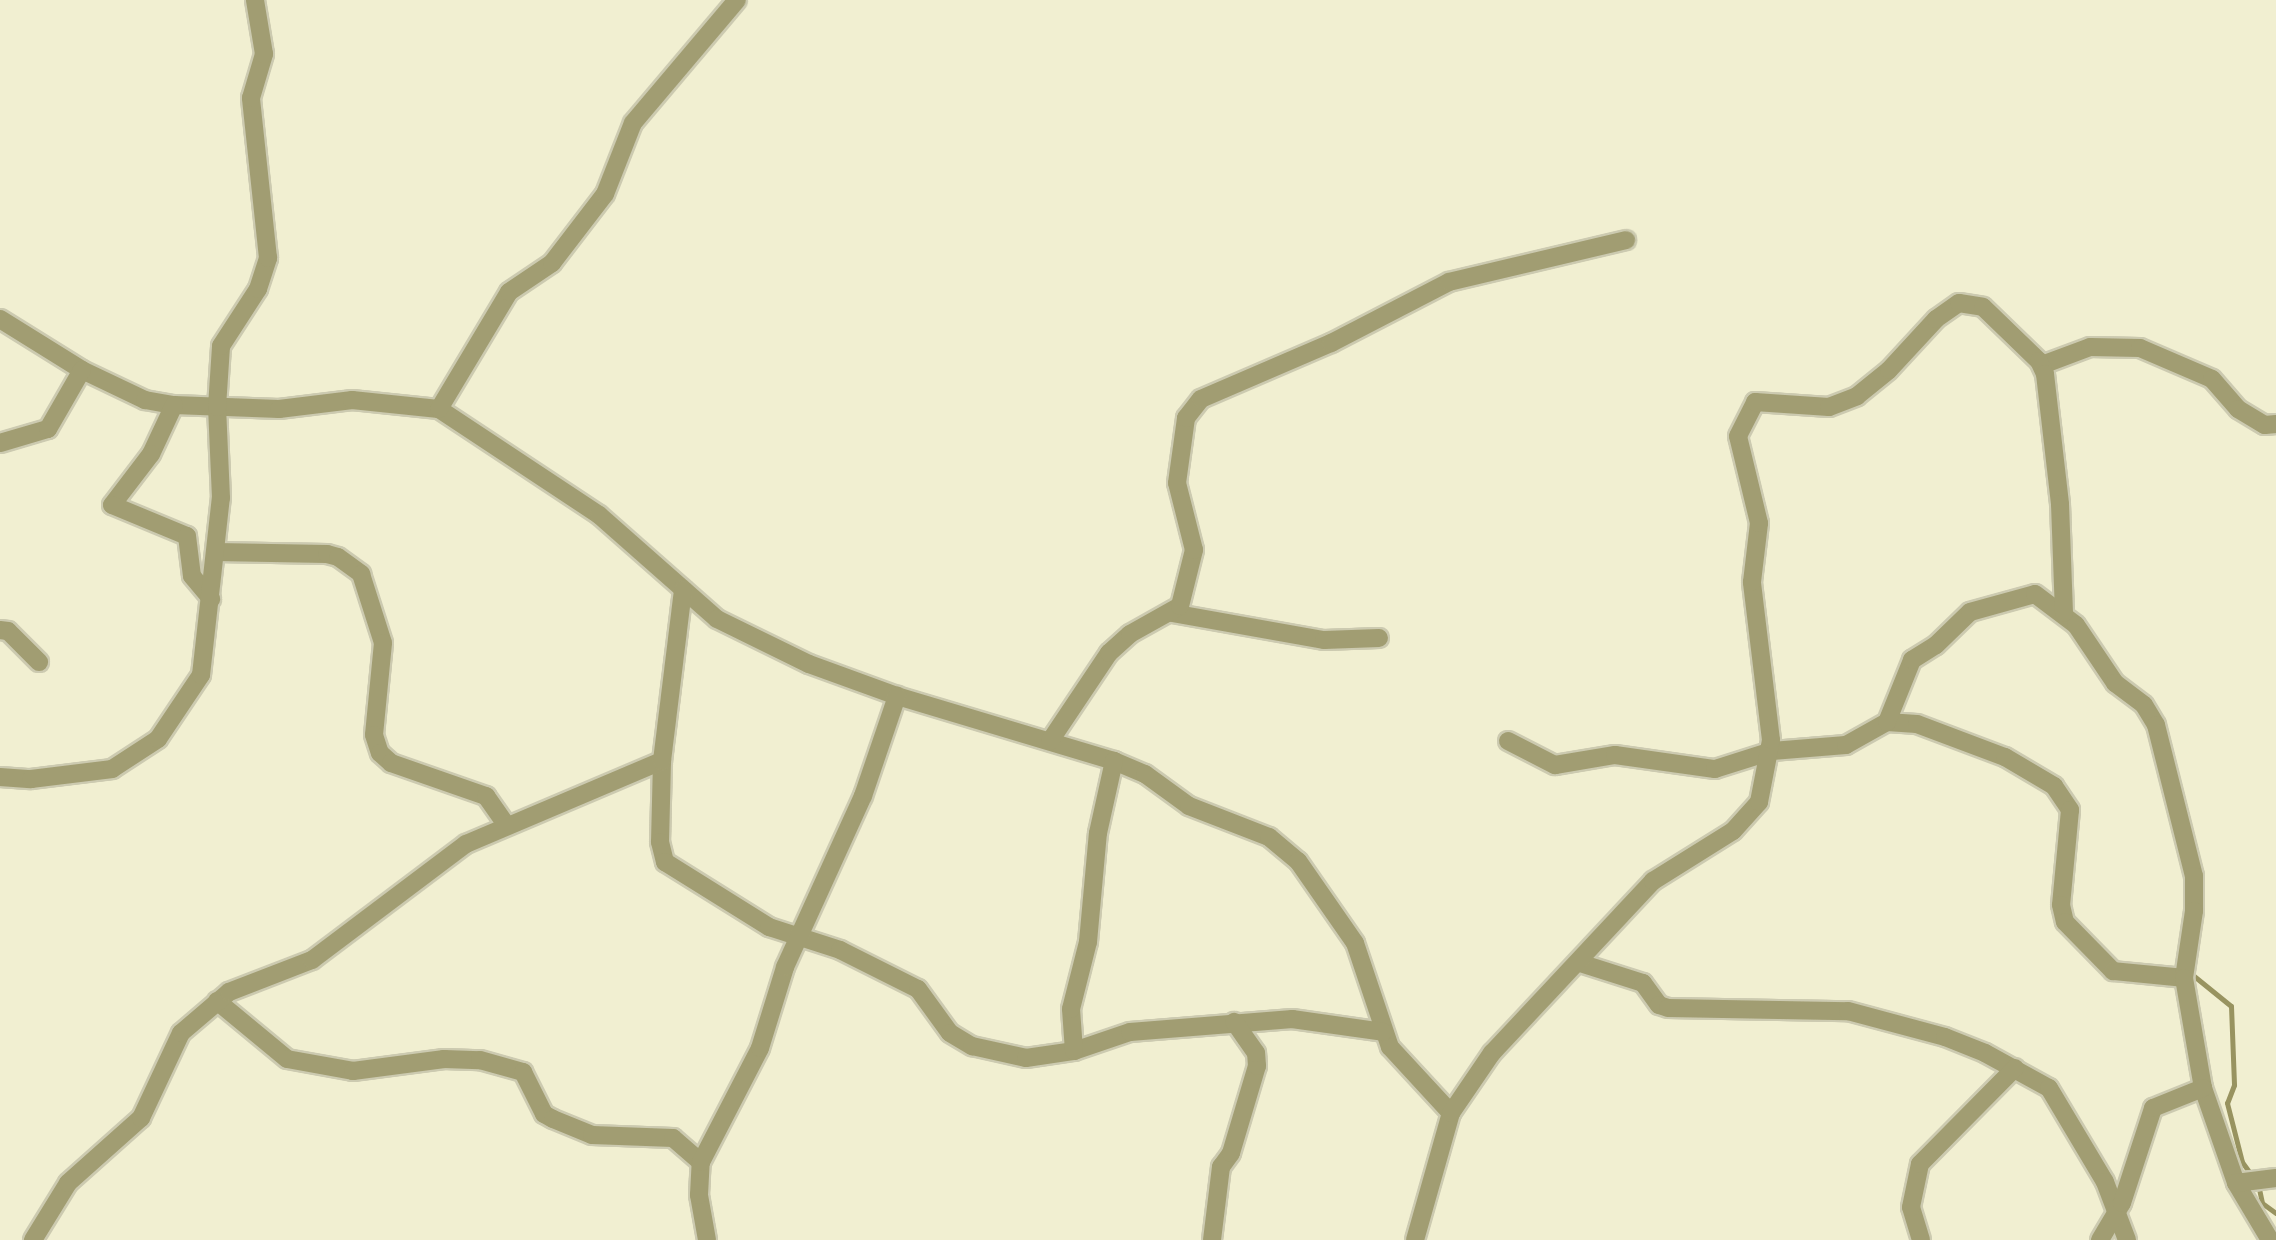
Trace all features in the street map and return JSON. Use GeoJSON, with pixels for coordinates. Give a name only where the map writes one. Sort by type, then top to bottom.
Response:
{"type":"FeatureCollection","features":[{"type":"Feature","properties":{"kind":"street"},"geometry":{"type":"LineString","coordinates":[[0,777],[31,779],[105,772],[149,748],[201,675],[221,498],[217,407],[223,341],[258,289],[268,258],[251,98],[264,54],[255,0]]}},
{"type":"Feature","properties":{"kind":"street"},"geometry":{"type":"LineString","coordinates":[[439,409],[509,292],[552,264],[605,194],[634,123],[737,0]]}},
{"type":"Feature","properties":{"kind":"street"},"geometry":{"type":"LineString","coordinates":[[1049,741],[1109,653],[1130,634],[1171,613],[1185,591],[1194,550],[1177,484],[1186,418],[1201,399],[1331,343],[1449,282],[1626,240]]}},
{"type":"Feature","properties":{"kind":"street"},"geometry":{"type":"LineString","coordinates":[[1421,1235],[1451,1113],[1492,1054],[1580,963],[1653,881],[1748,819],[1766,785],[1772,751],[1752,582],[1759,523],[1738,436],[1755,402],[1829,407],[1857,396],[1889,370],[1936,318],[1959,303],[1983,307],[2042,365],[2060,503],[2064,613]]}},
{"type":"Feature","properties":{"kind":"street"},"geometry":{"type":"LineString","coordinates":[[0,319],[82,370],[145,400],[174,405],[279,409],[352,400],[439,409],[511,460],[585,504],[717,619],[786,654],[897,696],[1114,761],[1145,774],[1189,806],[1269,837],[1298,861],[1354,943],[1367,970],[1383,1032],[1400,1062],[1451,1113]]}},
{"type":"Feature","properties":{"kind":"street"},"geometry":{"type":"LineString","coordinates":[[2042,365],[2090,347],[2140,348],[2212,379],[2238,409],[2265,425],[2276,424]]}},
{"type":"Feature","properties":{"kind":"street"},"geometry":{"type":"LineString","coordinates":[[0,443],[48,429],[82,370]]}},
{"type":"Feature","properties":{"kind":"street"},"geometry":{"type":"LineString","coordinates":[[174,405],[151,454],[112,505],[187,536],[192,576],[211,600]]}},
{"type":"Feature","properties":{"kind":"street"},"geometry":{"type":"LineString","coordinates":[[216,552],[338,556],[361,575],[383,643],[374,735],[380,753],[391,763],[486,796],[506,825]]}},
{"type":"Feature","properties":{"kind":"street"},"geometry":{"type":"LineString","coordinates":[[683,589],[662,761],[660,842],[665,862],[769,927],[840,950],[918,989],[950,1033],[972,1046],[1026,1058],[1074,1051],[1130,1032],[1293,1019],[1383,1032]]}},
{"type":"Feature","properties":{"kind":"street"},"geometry":{"type":"LineString","coordinates":[[1887,722],[1912,660],[1936,645],[1975,609],[2032,593],[2064,613],[2115,683],[2144,705],[2156,725],[2194,876],[2194,911],[2184,978],[2203,1088],[2235,1183],[2270,1240]]}},
{"type":"Feature","properties":{"kind":"street"},"geometry":{"type":"LineString","coordinates":[[1171,613],[1324,640],[1379,638]]}},
{"type":"Feature","properties":{"kind":"street"},"geometry":{"type":"LineString","coordinates":[[0,630],[8,631],[39,662]]}},
{"type":"Feature","properties":{"kind":"street"},"geometry":{"type":"LineString","coordinates":[[707,1240],[699,1195],[701,1162],[760,1048],[785,967],[863,796],[897,696]]}},
{"type":"Feature","properties":{"kind":"street"},"geometry":{"type":"LineString","coordinates":[[1508,741],[1543,761],[1566,766],[1615,755],[1715,769],[1772,751],[1846,745],[1887,722],[1917,724],[2006,757],[2054,786],[2070,810],[2061,905],[2065,922],[2113,971],[2184,978]]}},
{"type":"Feature","properties":{"kind":"street"},"geometry":{"type":"LineString","coordinates":[[33,1240],[68,1183],[134,1126],[181,1033],[217,1001],[242,984],[312,960],[439,863],[506,825],[662,761]]}},
{"type":"Feature","properties":{"kind":"street"},"geometry":{"type":"LineString","coordinates":[[1074,1051],[1071,1009],[1088,942],[1098,833],[1114,761]]}},
{"type":"Feature","properties":{"kind":"street"},"geometry":{"type":"LineString","coordinates":[[1580,963],[1643,983],[1660,1005],[1668,1008],[1848,1011],[1945,1037],[2015,1068],[2049,1088],[2099,1170],[2127,1240]]}},
{"type":"Feature","properties":{"kind":"street"},"geometry":{"type":"LineString","coordinates":[[217,1001],[287,1059],[353,1071],[444,1059],[480,1060],[523,1072],[544,1114],[553,1119],[592,1135],[673,1138],[701,1162]]}},
{"type":"Feature","properties":{"kind":"street"},"geometry":{"type":"LineString","coordinates":[[1212,1240],[1220,1167],[1231,1153],[1257,1066],[1256,1053],[1234,1022]]}},
{"type":"Feature","properties":{"kind":"street"},"geometry":{"type":"LineString","coordinates":[[1922,1240],[1911,1207],[1920,1164],[2015,1068]]}},
{"type":"Feature","properties":{"kind":"street"},"geometry":{"type":"LineString","coordinates":[[2100,1240],[2116,1212],[2153,1108],[2203,1088]]}},
{"type":"Feature","properties":{"kind":"street"},"geometry":{"type":"LineString","coordinates":[[2235,1183],[2276,1178]]}},
{"type":"Feature","properties":{"kind":"waterway"},"geometry":{"type":"LineString","coordinates":[[2189,972],[2231,1006],[2234,1085],[2227,1103],[2242,1162],[2252,1176]]}},
{"type":"Feature","properties":{"kind":"waterway"},"geometry":{"type":"LineString","coordinates":[[2258,1184],[2262,1203],[2276,1213]]}}]}
